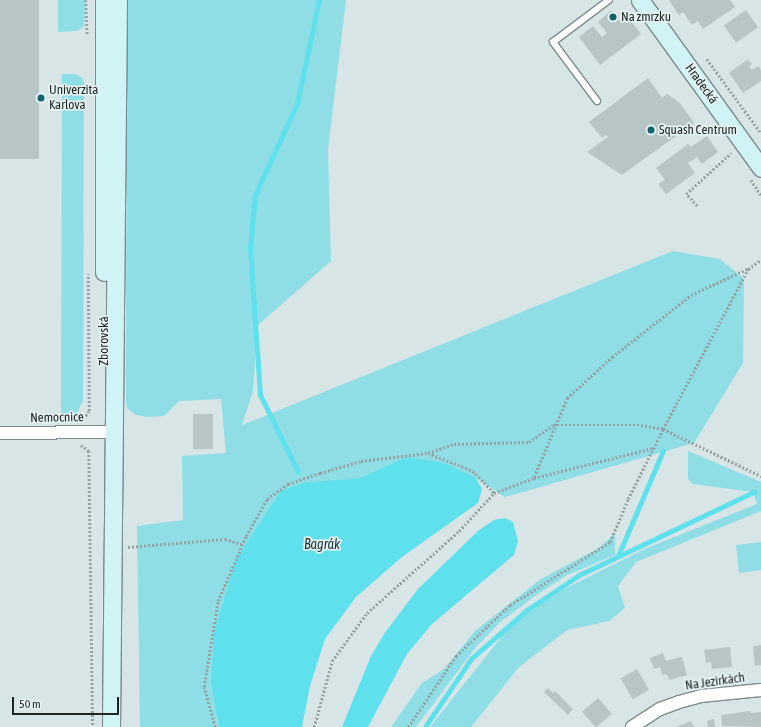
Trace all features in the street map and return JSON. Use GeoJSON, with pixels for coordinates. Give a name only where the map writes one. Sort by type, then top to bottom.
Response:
{"type":"FeatureCollection","features":[{"type":"Feature","properties":{"kind":"street","name":"Zborovská"},"geometry":{"type":"LineString","coordinates":[[104,0],[112,682]]}},
{"type":"Feature","properties":{"kind":"street","name":"Zborovská"},"geometry":{"type":"LineString","coordinates":[[111,727],[113,547],[109,432],[118,0]]}},
{"type":"Feature","properties":{"kind":"street","name":"Hradecká"},"geometry":{"type":"LineString","coordinates":[[640,0],[761,168]]}},
{"type":"Feature","properties":{"kind":"street","name":"Nemocnice"},"geometry":{"type":"LineString","coordinates":[[0,433],[109,432]]}},
{"type":"Feature","properties":{"kind":"street","name":"Na Jezírkách"},"geometry":{"type":"LineString","coordinates":[[632,727],[660,709],[679,702],[701,696],[761,690]]}},
{"type":"Feature","properties":{"kind":"lane"},"geometry":{"type":"LineString","coordinates":[[597,101],[553,42],[609,0]]}},
{"type":"Feature","properties":{"kind":"path"},"geometry":{"type":"LineString","coordinates":[[707,58],[761,133]]}},
{"type":"Feature","properties":{"kind":"path"},"geometry":{"type":"LineString","coordinates":[[697,206],[686,194],[731,152],[745,144]]}},
{"type":"Feature","properties":{"kind":"path"},"geometry":{"type":"LineString","coordinates":[[534,478],[553,426],[567,398],[612,357],[691,295],[748,269],[761,260]]}},
{"type":"Feature","properties":{"kind":"path"},"geometry":{"type":"LineString","coordinates":[[408,727],[456,656],[510,605],[610,542],[653,448],[748,269]]}},
{"type":"Feature","properties":{"kind":"path"},"geometry":{"type":"LineString","coordinates":[[215,727],[204,687],[212,629],[218,601],[242,544],[267,499],[288,484],[361,461],[428,452],[454,444],[529,442],[553,426],[640,425],[663,429],[761,476]]}},
{"type":"Feature","properties":{"kind":"path"},"geometry":{"type":"LineString","coordinates":[[68,432],[68,441],[80,444],[89,451],[92,727]]}},
{"type":"Feature","properties":{"kind":"path"},"geometry":{"type":"LineString","coordinates":[[314,727],[332,661],[367,613],[459,532],[494,493],[534,478],[653,448]]}},
{"type":"Feature","properties":{"kind":"path"},"geometry":{"type":"LineString","coordinates":[[428,452],[473,470],[494,493]]}},
{"type":"Feature","properties":{"kind":"path"},"geometry":{"type":"LineString","coordinates":[[113,547],[225,539],[242,544]]}},
{"type":"Feature","properties":{"kind":"shaded area"},"geometry":{"type":"Polygon","coordinates":[[[58,0],[86,0],[84,27],[76,31],[58,32],[58,0]]]}},
{"type":"Feature","properties":{"kind":"shaded area"},"geometry":{"type":"Polygon","coordinates":[[[127,0],[346,0],[328,149],[331,261],[257,326],[253,391],[242,425],[673,251],[720,259],[744,279],[743,363],[694,443],[505,497],[476,478],[406,457],[360,478],[217,720],[219,727],[140,727],[137,526],[183,520],[182,456],[226,453],[221,399],[179,401],[164,416],[148,417],[136,415],[127,408],[127,0]]]}},
{"type":"Feature","properties":{"kind":"shaded area"},"geometry":{"type":"Polygon","coordinates":[[[62,74],[75,74],[82,78],[84,84],[83,401],[77,413],[61,417],[62,74]]]}},
{"type":"Feature","properties":{"kind":"shaded area"},"geometry":{"type":"Polygon","coordinates":[[[688,451],[761,482],[761,511],[636,562],[618,586],[625,608],[609,621],[567,630],[519,667],[471,727],[430,727],[503,635],[523,617],[558,592],[647,548],[757,504],[753,492],[693,484],[688,479],[688,451]]]}},
{"type":"Feature","properties":{"kind":"shaded area"},"geometry":{"type":"Polygon","coordinates":[[[615,533],[615,555],[567,575],[535,596],[499,623],[476,647],[416,727],[391,727],[422,683],[444,669],[475,631],[541,579],[599,548],[615,533]]]}},
{"type":"Feature","properties":{"kind":"shaded area"},"geometry":{"type":"Polygon","coordinates":[[[761,542],[761,570],[739,573],[736,545],[761,542]]]}},
{"type":"Feature","properties":{"kind":"water","name":"Bagrák"},"geometry":{"type":"Polygon","coordinates":[[[406,457],[444,463],[476,478],[482,489],[478,503],[402,557],[356,597],[325,639],[310,686],[302,727],[219,727],[211,683],[214,632],[236,559],[281,491],[303,483],[360,478],[406,457]]]}},
{"type":"Feature","properties":{"kind":"water"},"geometry":{"type":"Polygon","coordinates":[[[505,518],[513,522],[518,541],[514,555],[432,624],[407,654],[368,727],[342,727],[371,656],[384,634],[418,589],[479,530],[494,520],[505,518]]]}},
{"type":"Feature","properties":{"kind":"building"},"geometry":{"type":"Polygon","coordinates":[[[0,0],[39,0],[39,159],[0,159],[0,0]]]}},
{"type":"Feature","properties":{"kind":"building"},"geometry":{"type":"Polygon","coordinates":[[[669,0],[730,0],[735,7],[703,29],[698,21],[692,25],[683,12],[679,15],[669,0]]]}},
{"type":"Feature","properties":{"kind":"building"},"geometry":{"type":"Polygon","coordinates":[[[611,10],[621,23],[628,17],[641,34],[600,65],[579,37],[593,26],[602,37],[607,33],[598,22],[611,10]]]}},
{"type":"Feature","properties":{"kind":"building"},"geometry":{"type":"Polygon","coordinates":[[[746,10],[758,27],[736,43],[724,25],[746,10]]]}},
{"type":"Feature","properties":{"kind":"building"},"geometry":{"type":"Polygon","coordinates":[[[748,59],[752,64],[749,67],[752,70],[758,66],[761,70],[761,81],[743,93],[729,73],[748,59]]]}},
{"type":"Feature","properties":{"kind":"building","name":"Squash Centrum"},"geometry":{"type":"Polygon","coordinates":[[[648,78],[662,98],[667,94],[680,103],[694,123],[622,175],[587,152],[608,137],[606,135],[602,138],[589,122],[648,78]]]}},
{"type":"Feature","properties":{"kind":"building"},"geometry":{"type":"Polygon","coordinates":[[[707,136],[718,152],[702,164],[697,157],[688,163],[695,173],[666,194],[658,184],[665,180],[656,168],[688,144],[691,147],[707,136]]]}},
{"type":"Feature","properties":{"kind":"building"},"geometry":{"type":"Polygon","coordinates":[[[193,414],[213,414],[213,449],[193,449],[193,414]]]}},
{"type":"Feature","properties":{"kind":"building"},"geometry":{"type":"Polygon","coordinates":[[[761,645],[761,665],[755,666],[753,646],[761,645]]]}},
{"type":"Feature","properties":{"kind":"building"},"geometry":{"type":"Polygon","coordinates":[[[730,647],[732,667],[712,669],[711,662],[706,663],[704,650],[730,647]]]}},
{"type":"Feature","properties":{"kind":"building"},"geometry":{"type":"Polygon","coordinates":[[[663,653],[666,661],[682,657],[687,675],[669,680],[667,674],[662,675],[660,667],[654,669],[650,658],[663,653]]]}},
{"type":"Feature","properties":{"kind":"building"},"geometry":{"type":"Polygon","coordinates":[[[637,669],[649,690],[633,699],[621,678],[637,669]]]}},
{"type":"Feature","properties":{"kind":"building"},"geometry":{"type":"Polygon","coordinates":[[[548,688],[553,693],[555,691],[573,709],[568,715],[544,692],[548,688]]]}},
{"type":"Feature","properties":{"kind":"building"},"geometry":{"type":"Polygon","coordinates":[[[598,698],[612,714],[595,727],[582,712],[598,698]]]}},
{"type":"Feature","properties":{"kind":"building"},"geometry":{"type":"Polygon","coordinates":[[[750,711],[751,713],[761,712],[761,727],[722,726],[721,715],[750,711]]]}},
{"type":"Feature","properties":{"kind":"building"},"geometry":{"type":"Polygon","coordinates":[[[714,719],[715,727],[708,727],[707,721],[714,719]]]}},
{"type":"Feature","properties":{"kind":"building"},"geometry":{"type":"Polygon","coordinates":[[[691,721],[694,727],[676,727],[691,721]]]}},
{"type":"Feature","properties":{"kind":"waterway"},"geometry":{"type":"LineString","coordinates":[[298,472],[260,395],[250,248],[255,195],[297,104],[319,0]]}},
{"type":"Feature","properties":{"kind":"waterway"},"geometry":{"type":"LineString","coordinates":[[618,556],[663,451]]}},
{"type":"Feature","properties":{"kind":"waterway"},"geometry":{"type":"LineString","coordinates":[[425,727],[471,659],[527,610],[579,575],[754,492]]}},
{"type":"Feature","properties":{"kind":"place","name":"Na zmrzku"},"geometry":{"type":"Point","coordinates":[613,17]}},
{"type":"Feature","properties":{"kind":"place","name":"Univerzita Karlova"},"geometry":{"type":"Point","coordinates":[41,98]}},
{"type":"Feature","properties":{"kind":"place","name":"Squash Centrum"},"geometry":{"type":"Point","coordinates":[651,130]}}]}
